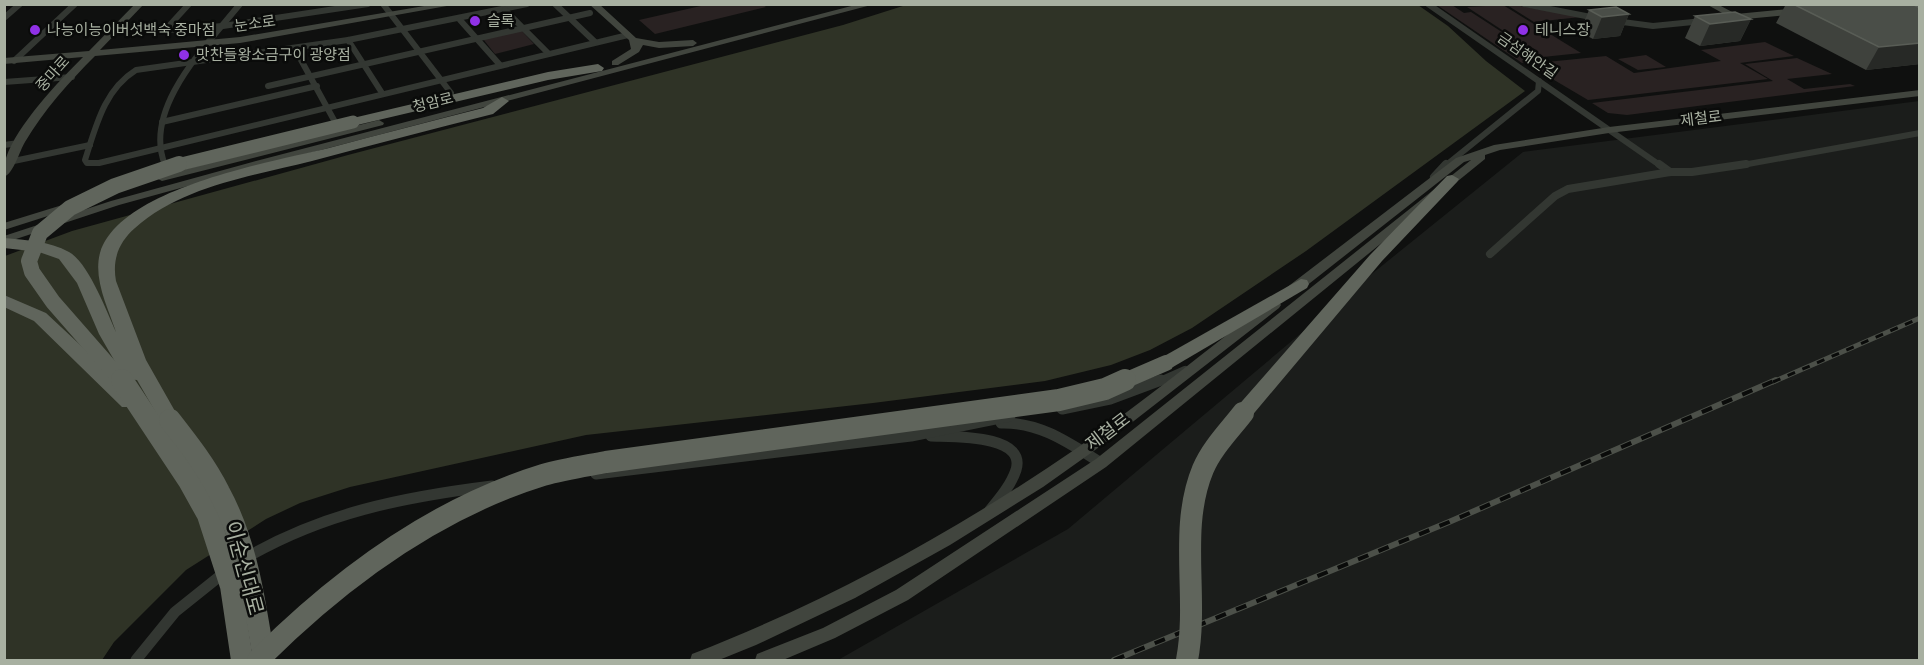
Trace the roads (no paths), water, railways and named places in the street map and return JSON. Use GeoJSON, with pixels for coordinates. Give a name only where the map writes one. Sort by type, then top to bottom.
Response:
{"type":"FeatureCollection","features":[{"type":"Feature","properties":{"kind":"highway"},"geometry":{"type":"LineString","coordinates":[[161,423],[34,275],[29,262],[35,242],[64,211],[131,179],[197,159],[548,75],[598,68]]}},
{"type":"Feature","properties":{"kind":"highway"},"geometry":{"type":"LineString","coordinates":[[161,423],[135,362],[115,304],[106,266],[111,250],[121,233],[145,213],[183,192],[231,176],[488,111],[502,101]]}},
{"type":"Feature","properties":{"kind":"highway"},"geometry":{"type":"LineString","coordinates":[[1187,660],[1193,636],[1195,590],[1191,524],[1195,495],[1203,469],[1243,413],[1361,275],[1452,179]]}},
{"type":"Feature","properties":{"kind":"highway"},"geometry":{"type":"LineString","coordinates":[[5,237],[42,246],[65,256],[85,283],[108,334],[161,423]]}},
{"type":"Feature","properties":{"kind":"highway"},"geometry":{"type":"LineString","coordinates":[[258,660],[345,580],[397,544],[455,512],[536,478],[606,462],[1059,400],[1105,389],[1166,363],[1301,284]]}},
{"type":"Feature","properties":{"kind":"highway"},"geometry":{"type":"LineString","coordinates":[[4,300],[40,318],[161,423]]}},
{"type":"Feature","properties":{"kind":"highway","name":"이순신대로"},"geometry":{"type":"LineString","coordinates":[[161,423],[176,459],[208,515],[221,552],[239,634],[242,660]]}},
{"type":"Feature","properties":{"kind":"highway","name":"이순신대로"},"geometry":{"type":"LineString","coordinates":[[161,423],[225,502],[250,575],[264,660]]}},
{"type":"Feature","properties":{"kind":"main road","name":"중마로"},"geometry":{"type":"LineString","coordinates":[[6,169],[29,127],[72,76],[140,4]]}},
{"type":"Feature","properties":{"kind":"main road","name":"눈소로"},"geometry":{"type":"LineString","coordinates":[[9,61],[208,44],[392,16],[453,4]]}},
{"type":"Feature","properties":{"kind":"main road","name":"청암로"},"geometry":{"type":"LineString","coordinates":[[5,237],[180,172],[615,63],[654,58],[693,44],[840,4]]}},
{"type":"Feature","properties":{"kind":"main road","name":"청암로"},"geometry":{"type":"LineString","coordinates":[[5,237],[126,200],[502,101],[654,58],[871,4]]}},
{"type":"Feature","properties":{"kind":"main road"},"geometry":{"type":"LineString","coordinates":[[1710,4],[1735,17],[1808,10]]}},
{"type":"Feature","properties":{"kind":"main road"},"geometry":{"type":"LineString","coordinates":[[592,7],[654,58]]}},
{"type":"Feature","properties":{"kind":"main road"},"geometry":{"type":"LineString","coordinates":[[631,37],[659,45],[693,44]]}},
{"type":"Feature","properties":{"kind":"main road"},"geometry":{"type":"LineString","coordinates":[[615,63],[636,50],[631,37]]}},
{"type":"Feature","properties":{"kind":"main road","name":"제철로"},"geometry":{"type":"LineString","coordinates":[[699,660],[898,569],[1083,452],[1460,160],[1511,143],[1920,93]]}},
{"type":"Feature","properties":{"kind":"main road","name":"제철로"},"geometry":{"type":"LineString","coordinates":[[764,660],[829,633],[902,595],[1101,463],[1484,153]]}},
{"type":"Feature","properties":{"kind":"street"},"geometry":{"type":"LineString","coordinates":[[4,18],[20,4]]}},
{"type":"Feature","properties":{"kind":"street"},"geometry":{"type":"LineString","coordinates":[[9,61],[75,4]]}},
{"type":"Feature","properties":{"kind":"street"},"geometry":{"type":"LineString","coordinates":[[189,4],[168,27],[169,30],[223,26],[368,4]]}},
{"type":"Feature","properties":{"kind":"street"},"geometry":{"type":"LineString","coordinates":[[165,165],[160,147],[162,122],[174,93],[208,44],[240,4]]}},
{"type":"Feature","properties":{"kind":"street"},"geometry":{"type":"LineString","coordinates":[[320,4],[324,12]]}},
{"type":"Feature","properties":{"kind":"street"},"geometry":{"type":"LineString","coordinates":[[383,4],[451,93]]}},
{"type":"Feature","properties":{"kind":"street"},"geometry":{"type":"LineString","coordinates":[[527,4],[404,31],[295,49],[145,68],[129,73],[105,103],[94,126],[85,160],[92,164],[548,53],[595,42],[631,37]]}},
{"type":"Feature","properties":{"kind":"street"},"geometry":{"type":"LineString","coordinates":[[555,4],[595,42]]}},
{"type":"Feature","properties":{"kind":"street","name":"금섬해안길"},"geometry":{"type":"LineString","coordinates":[[1428,4],[1670,172]]}},
{"type":"Feature","properties":{"kind":"street"},"geometry":{"type":"LineString","coordinates":[[1524,4],[1640,26],[1709,20]]}},
{"type":"Feature","properties":{"kind":"street"},"geometry":{"type":"LineString","coordinates":[[1797,4],[1808,10]]}},
{"type":"Feature","properties":{"kind":"street"},"geometry":{"type":"LineString","coordinates":[[268,86],[569,18],[592,7]]}},
{"type":"Feature","properties":{"kind":"street"},"geometry":{"type":"LineString","coordinates":[[505,10],[548,53]]}},
{"type":"Feature","properties":{"kind":"street"},"geometry":{"type":"LineString","coordinates":[[1722,19],[1735,17]]}},
{"type":"Feature","properties":{"kind":"street"},"geometry":{"type":"LineString","coordinates":[[460,20],[500,65]]}},
{"type":"Feature","properties":{"kind":"street"},"geometry":{"type":"LineString","coordinates":[[348,40],[382,93]]}},
{"type":"Feature","properties":{"kind":"street"},"geometry":{"type":"LineString","coordinates":[[295,49],[335,122]]}},
{"type":"Feature","properties":{"kind":"street"},"geometry":{"type":"LineString","coordinates":[[4,82],[72,76]]}},
{"type":"Feature","properties":{"kind":"street"},"geometry":{"type":"LineString","coordinates":[[1425,187],[1448,162],[1538,91],[1539,81]]}},
{"type":"Feature","properties":{"kind":"street"},"geometry":{"type":"LineString","coordinates":[[162,122],[316,86]]}},
{"type":"Feature","properties":{"kind":"street"},"geometry":{"type":"LineString","coordinates":[[1490,254],[1555,196],[1568,189],[1670,172],[1692,172],[1741,165],[1920,133]]}},
{"type":"Feature","properties":{"kind":"street"},"geometry":{"type":"LineString","coordinates":[[4,145],[19,143]]}},
{"type":"Feature","properties":{"kind":"street"},"geometry":{"type":"LineString","coordinates":[[6,169],[90,145]]}},
{"type":"Feature","properties":{"kind":"street"},"geometry":{"type":"LineString","coordinates":[[136,660],[175,612],[208,584],[284,534],[342,512],[440,492],[911,436],[1011,416],[1106,401],[1149,387],[1196,366]]}},
{"type":"Feature","properties":{"kind":"street"},"geometry":{"type":"LineString","coordinates":[[975,425],[1012,422],[1031,425],[1049,431],[1101,463]]}},
{"type":"Feature","properties":{"kind":"street"},"geometry":{"type":"LineString","coordinates":[[911,436],[988,439],[1002,442],[1013,449],[1017,459],[1016,471],[991,509],[970,523]]}},
{"type":"Feature","properties":{"kind":"railway"},"geometry":{"type":"LineString","coordinates":[[1773,382],[1920,318]]}},
{"type":"Feature","properties":{"kind":"railway"},"geometry":{"type":"LineString","coordinates":[[1114,660],[1449,522],[1776,380]]}},
{"type":"Feature","properties":{"kind":"place","name":"슬록"},"geometry":{"type":"Point","coordinates":[475,21]}},
{"type":"Feature","properties":{"kind":"place","name":"나능이능이버섯백숙 중마점"},"geometry":{"type":"Point","coordinates":[35,30]}},
{"type":"Feature","properties":{"kind":"place","name":"테니스장"},"geometry":{"type":"Point","coordinates":[1523,30]}},
{"type":"Feature","properties":{"kind":"place","name":"맛찬들왕소금구이 광양점"},"geometry":{"type":"Point","coordinates":[184,55]}}]}
